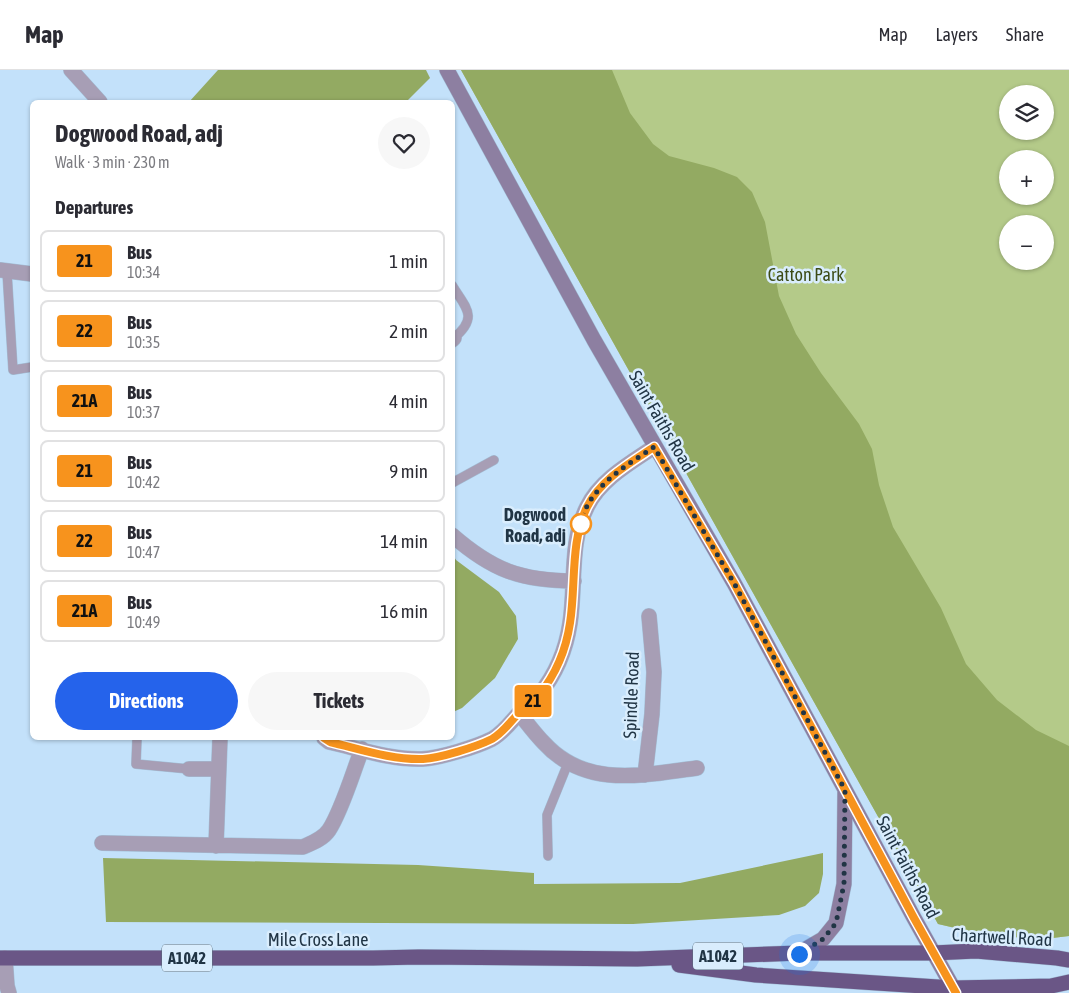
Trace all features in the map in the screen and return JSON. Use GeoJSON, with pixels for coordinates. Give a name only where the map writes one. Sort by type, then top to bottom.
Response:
{"type":"FeatureCollection","features":[{"type":"Feature","properties":{"kind":"highway","name":"Chartwell Road"},"geometry":{"type":"LineString","coordinates":[[933,953],[976,951],[1069,960]]}},
{"type":"Feature","properties":{"kind":"highway","name":"Mile Cross Lane"},"geometry":{"type":"LineString","coordinates":[[3,958],[419,957],[637,959],[799,954],[933,953]]}},
{"type":"Feature","properties":{"kind":"highway","name":"Mile Cross Lane"},"geometry":{"type":"LineString","coordinates":[[637,959],[756,975],[955,990]]}},
{"type":"Feature","properties":{"kind":"highway","name":"A1042"},"geometry":{"type":"LineString","coordinates":[[955,990],[1051,986],[1069,982]]}},
{"type":"Feature","properties":{"kind":"street"},"geometry":{"type":"LineString","coordinates":[[71,70],[98,100]]}},
{"type":"Feature","properties":{"kind":"street","name":"Saint Faiths Road"},"geometry":{"type":"LineString","coordinates":[[447,70],[594,340],[734,583],[933,953],[955,990]]}},
{"type":"Feature","properties":{"kind":"street"},"geometry":{"type":"LineString","coordinates":[[4,271],[30,274]]}},
{"type":"Feature","properties":{"kind":"street"},"geometry":{"type":"LineString","coordinates":[[327,740],[392,758],[424,759],[448,754],[492,739],[508,727],[519,713],[538,696],[554,675],[564,651],[570,623],[579,528],[587,506],[599,489],[620,470],[654,447]]}},
{"type":"Feature","properties":{"kind":"street"},"geometry":{"type":"LineString","coordinates":[[455,537],[472,552],[498,568],[522,577],[547,581],[574,581]]}},
{"type":"Feature","properties":{"kind":"street","name":"Spindle Road"},"geometry":{"type":"LineString","coordinates":[[645,775],[652,714],[654,672],[649,616]]}},
{"type":"Feature","properties":{"kind":"street"},"geometry":{"type":"LineString","coordinates":[[519,713],[544,744],[568,763],[587,772],[614,777],[697,768]]}},
{"type":"Feature","properties":{"kind":"street"},"geometry":{"type":"LineString","coordinates":[[216,846],[220,740]]}},
{"type":"Feature","properties":{"kind":"street"},"geometry":{"type":"LineString","coordinates":[[102,843],[303,847],[318,840],[328,830],[339,808],[362,749]]}},
{"type":"Feature","properties":{"kind":"street"},"geometry":{"type":"LineString","coordinates":[[188,769],[218,769]]}},
{"type":"Feature","properties":{"kind":"street","name":"Saint Faiths Road"},"geometry":{"type":"LineString","coordinates":[[799,954],[823,939],[836,923],[844,884],[845,790]]}},
{"type":"Feature","properties":{"kind":"street"},"geometry":{"type":"LineString","coordinates":[[3,958],[6,986],[9,993]]}},
{"type":"Feature","properties":{"kind":"street"},"geometry":{"type":"LineString","coordinates":[[1035,993],[1051,986]]}},
{"type":"Feature","properties":{"kind":"lane"},"geometry":{"type":"LineString","coordinates":[[4,271],[12,370],[30,367]]}},
{"type":"Feature","properties":{"kind":"lane"},"geometry":{"type":"LineString","coordinates":[[455,291],[469,317],[468,324],[455,337]]}},
{"type":"Feature","properties":{"kind":"lane"},"geometry":{"type":"LineString","coordinates":[[455,482],[494,460]]}},
{"type":"Feature","properties":{"kind":"lane"},"geometry":{"type":"LineString","coordinates":[[137,740],[136,764],[188,769]]}},
{"type":"Feature","properties":{"kind":"lane"},"geometry":{"type":"LineString","coordinates":[[548,856],[547,815],[568,763]]}},
{"type":"Feature","properties":{"kind":"green space"},"geometry":{"type":"Polygon","coordinates":[[[218,70],[426,70],[430,78],[408,100],[191,100],[218,70]]]}},
{"type":"Feature","properties":{"kind":"green space","name":"Catton Park"},"geometry":{"type":"Polygon","coordinates":[[[461,70],[1069,70],[1069,936],[1036,940],[964,930],[938,924],[461,70]]]}},
{"type":"Feature","properties":{"kind":"green space"},"geometry":{"type":"Polygon","coordinates":[[[461,70],[612,70],[630,113],[653,144],[669,156],[714,168],[737,177],[752,192],[765,222],[779,296],[796,334],[821,373],[859,424],[872,449],[879,485],[893,527],[941,608],[966,664],[997,700],[1036,730],[1069,746],[1069,936],[1036,940],[964,930],[938,924],[461,70]]]}},
{"type":"Feature","properties":{"kind":"green space"},"geometry":{"type":"Polygon","coordinates":[[[455,558],[499,592],[516,616],[518,639],[495,678],[462,708],[455,711],[455,558]]]}},
{"type":"Feature","properties":{"kind":"green space"},"geometry":{"type":"Polygon","coordinates":[[[823,853],[823,874],[819,893],[805,906],[779,915],[633,924],[106,922],[103,858],[418,865],[534,873],[534,884],[680,883],[823,853]]]}},
{"type":"Feature","properties":{"kind":"bus line","name":"21"},"geometry":{"type":"LineString","coordinates":[[327,740],[392,758],[424,759],[456,752],[492,739],[508,727],[519,713],[538,696],[554,675],[564,651],[570,623],[579,528],[587,506],[599,489],[620,470],[654,447],[734,583],[956,993]]}},
{"type":"Feature","properties":{"kind":"place","name":"Dogwood Road, adj"},"geometry":{"type":"Point","coordinates":[581,524]}},
{"type":"Feature","properties":{"kind":"route"},"geometry":{"type":"LineString","coordinates":[[581,524],[579,528],[587,506],[599,489],[620,470],[654,447],[734,583],[845,790],[844,884],[840,909],[836,923],[823,939],[799,954]]}}]}
